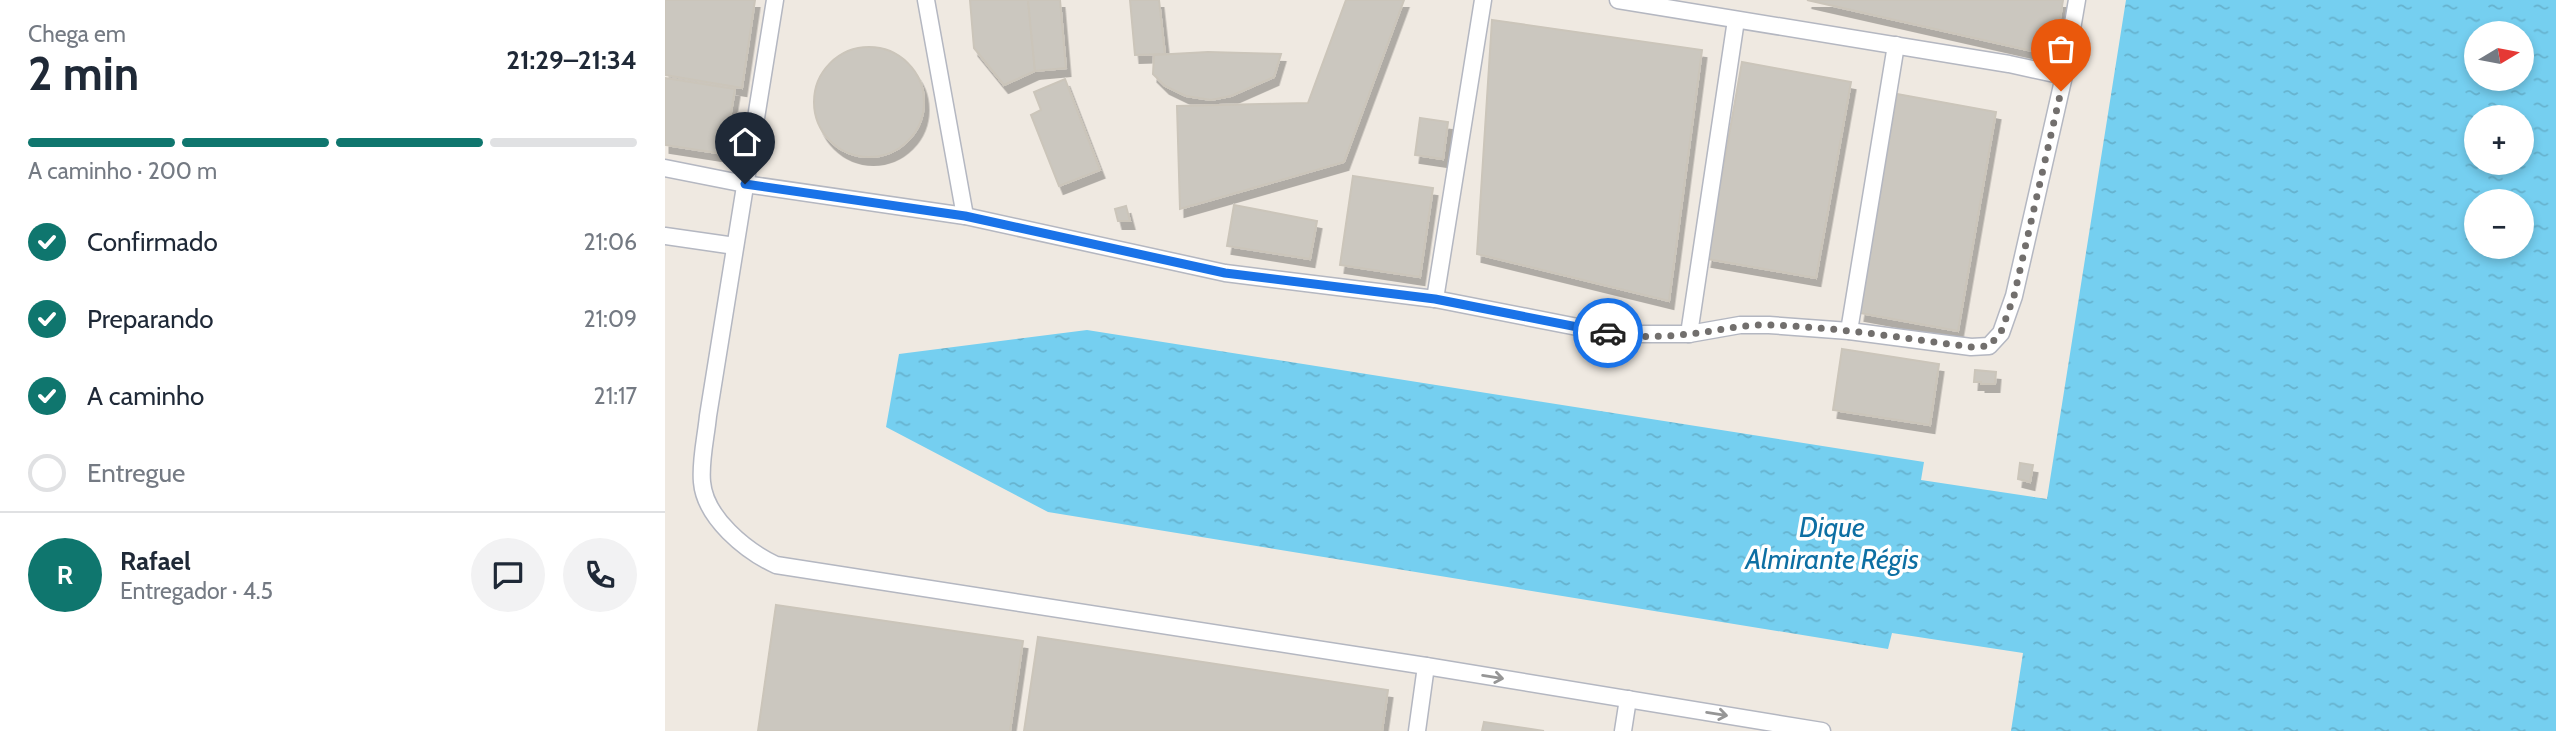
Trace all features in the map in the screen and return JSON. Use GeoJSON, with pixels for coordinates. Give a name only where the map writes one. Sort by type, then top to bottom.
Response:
{"type":"FeatureCollection","features":[{"type":"Feature","properties":{"kind":"lane"},"geometry":{"type":"LineString","coordinates":[[775,0],[708,416],[702,483],[712,510],[733,537],[758,556],[776,565],[1426,666],[1822,731]]}},
{"type":"Feature","properties":{"kind":"lane"},"geometry":{"type":"LineString","coordinates":[[926,0],[965,216]]}},
{"type":"Feature","properties":{"kind":"lane"},"geometry":{"type":"LineString","coordinates":[[1435,299],[1483,0]]}},
{"type":"Feature","properties":{"kind":"lane"},"geometry":{"type":"LineString","coordinates":[[1618,0],[1896,45],[2064,76]]}},
{"type":"Feature","properties":{"kind":"lane"},"geometry":{"type":"LineString","coordinates":[[665,168],[745,184],[965,216],[1225,273],[1435,299],[1613,334],[1689,334],[1740,326],[1769,325],[1849,331],[1971,347],[1989,346],[2001,332],[2014,296],[2064,76],[2077,0]]}},
{"type":"Feature","properties":{"kind":"lane"},"geometry":{"type":"LineString","coordinates":[[1689,334],[1736,20]]}},
{"type":"Feature","properties":{"kind":"lane"},"geometry":{"type":"LineString","coordinates":[[1849,331],[1896,45]]}},
{"type":"Feature","properties":{"kind":"lane"},"geometry":{"type":"LineString","coordinates":[[665,236],[735,246]]}},
{"type":"Feature","properties":{"kind":"lane"},"geometry":{"type":"LineString","coordinates":[[1417,731],[1426,666]]}},
{"type":"Feature","properties":{"kind":"lane"},"geometry":{"type":"LineString","coordinates":[[1623,731],[1628,699]]}},
{"type":"Feature","properties":{"kind":"water","name":"Dique Almirante Régis"},"geometry":{"type":"Polygon","coordinates":[[[2126,0],[2556,0],[2556,731],[2011,731],[2023,653],[1892,633],[1888,649],[1048,512],[886,427],[899,354],[1087,330],[1924,462],[1921,480],[2047,499],[2126,0]]]}},
{"type":"Feature","properties":{"kind":"building"},"geometry":{"type":"Polygon","coordinates":[[[665,0],[755,0],[742,88],[665,75],[665,0]]]}},
{"type":"Feature","properties":{"kind":"building"},"geometry":{"type":"Polygon","coordinates":[[[970,0],[1028,0],[1035,71],[1004,85],[974,48],[970,0]]]}},
{"type":"Feature","properties":{"kind":"building"},"geometry":{"type":"Polygon","coordinates":[[[1028,0],[1060,0],[1066,68],[1035,71],[1028,0]]]}},
{"type":"Feature","properties":{"kind":"building"},"geometry":{"type":"Polygon","coordinates":[[[1130,0],[1159,0],[1165,54],[1135,55],[1130,0]]]}},
{"type":"Feature","properties":{"kind":"building"},"geometry":{"type":"Polygon","coordinates":[[[1346,0],[1404,0],[1344,162],[1180,209],[1177,106],[1308,103],[1346,0]]]}},
{"type":"Feature","properties":{"kind":"building"},"geometry":{"type":"Polygon","coordinates":[[[1807,0],[2063,0],[2054,56],[1807,0]]]}},
{"type":"Feature","properties":{"kind":"building"},"geometry":{"type":"Polygon","coordinates":[[[1492,20],[1702,50],[1669,301],[1477,254],[1492,20]]]}},
{"type":"Feature","properties":{"kind":"building"},"geometry":{"type":"Polygon","coordinates":[[[869,47],[890,52],[908,63],[919,81],[924,102],[919,123],[908,141],[890,152],[869,157],[848,152],[830,141],[819,123],[814,102],[819,81],[830,63],[848,52],[869,47]]]}},
{"type":"Feature","properties":{"kind":"building"},"geometry":{"type":"Polygon","coordinates":[[[1208,52],[1281,54],[1274,77],[1231,96],[1211,100],[1186,96],[1165,86],[1153,74],[1154,55],[1208,52]]]}},
{"type":"Feature","properties":{"kind":"building"},"geometry":{"type":"Polygon","coordinates":[[[1742,62],[1851,82],[1816,278],[1707,259],[1742,62]]]}},
{"type":"Feature","properties":{"kind":"building"},"geometry":{"type":"Polygon","coordinates":[[[665,78],[735,89],[724,154],[665,145],[665,78]]]}},
{"type":"Feature","properties":{"kind":"building"},"geometry":{"type":"Polygon","coordinates":[[[1065,79],[1100,170],[1059,186],[1031,115],[1041,110],[1034,92],[1065,79]]]}},
{"type":"Feature","properties":{"kind":"building"},"geometry":{"type":"Polygon","coordinates":[[[1897,94],[1996,112],[1958,331],[1860,313],[1897,94]]]}},
{"type":"Feature","properties":{"kind":"building"},"geometry":{"type":"Polygon","coordinates":[[[1420,118],[1448,122],[1443,159],[1415,155],[1420,118]]]}},
{"type":"Feature","properties":{"kind":"building"},"geometry":{"type":"Polygon","coordinates":[[[1353,176],[1433,188],[1420,277],[1340,265],[1353,176]]]}},
{"type":"Feature","properties":{"kind":"building"},"geometry":{"type":"Polygon","coordinates":[[[1234,205],[1317,221],[1310,259],[1227,246],[1234,205]]]}},
{"type":"Feature","properties":{"kind":"building"},"geometry":{"type":"Polygon","coordinates":[[[1126,206],[1130,221],[1118,221],[1115,209],[1126,206]]]}},
{"type":"Feature","properties":{"kind":"building"},"geometry":{"type":"Polygon","coordinates":[[[1842,349],[1939,364],[1930,425],[1833,410],[1842,349]]]}},
{"type":"Feature","properties":{"kind":"building"},"geometry":{"type":"Polygon","coordinates":[[[1975,370],[1996,372],[1995,384],[1974,382],[1975,370]]]}},
{"type":"Feature","properties":{"kind":"building"},"geometry":{"type":"Polygon","coordinates":[[[2020,463],[2033,465],[2030,482],[2018,479],[2020,463]]]}},
{"type":"Feature","properties":{"kind":"building"},"geometry":{"type":"Polygon","coordinates":[[[776,605],[1023,641],[1010,731],[758,731],[776,605]]]}},
{"type":"Feature","properties":{"kind":"building"},"geometry":{"type":"Polygon","coordinates":[[[1038,637],[1388,690],[1382,731],[1024,731],[1038,637]]]}},
{"type":"Feature","properties":{"kind":"building"},"geometry":{"type":"Polygon","coordinates":[[[1484,722],[1544,731],[1482,731],[1484,722]]]}},
{"type":"Feature","properties":{"kind":"way so far"},"geometry":{"type":"LineString","coordinates":[[1608,333],[1650,336],[1769,325],[1849,331],[1971,347],[1989,346],[2001,332],[2014,296],[2061,91]]}},
{"type":"Feature","properties":{"kind":"route"},"geometry":{"type":"LineString","coordinates":[[745,184],[965,216],[1225,273],[1435,299],[1608,333]]}}]}
